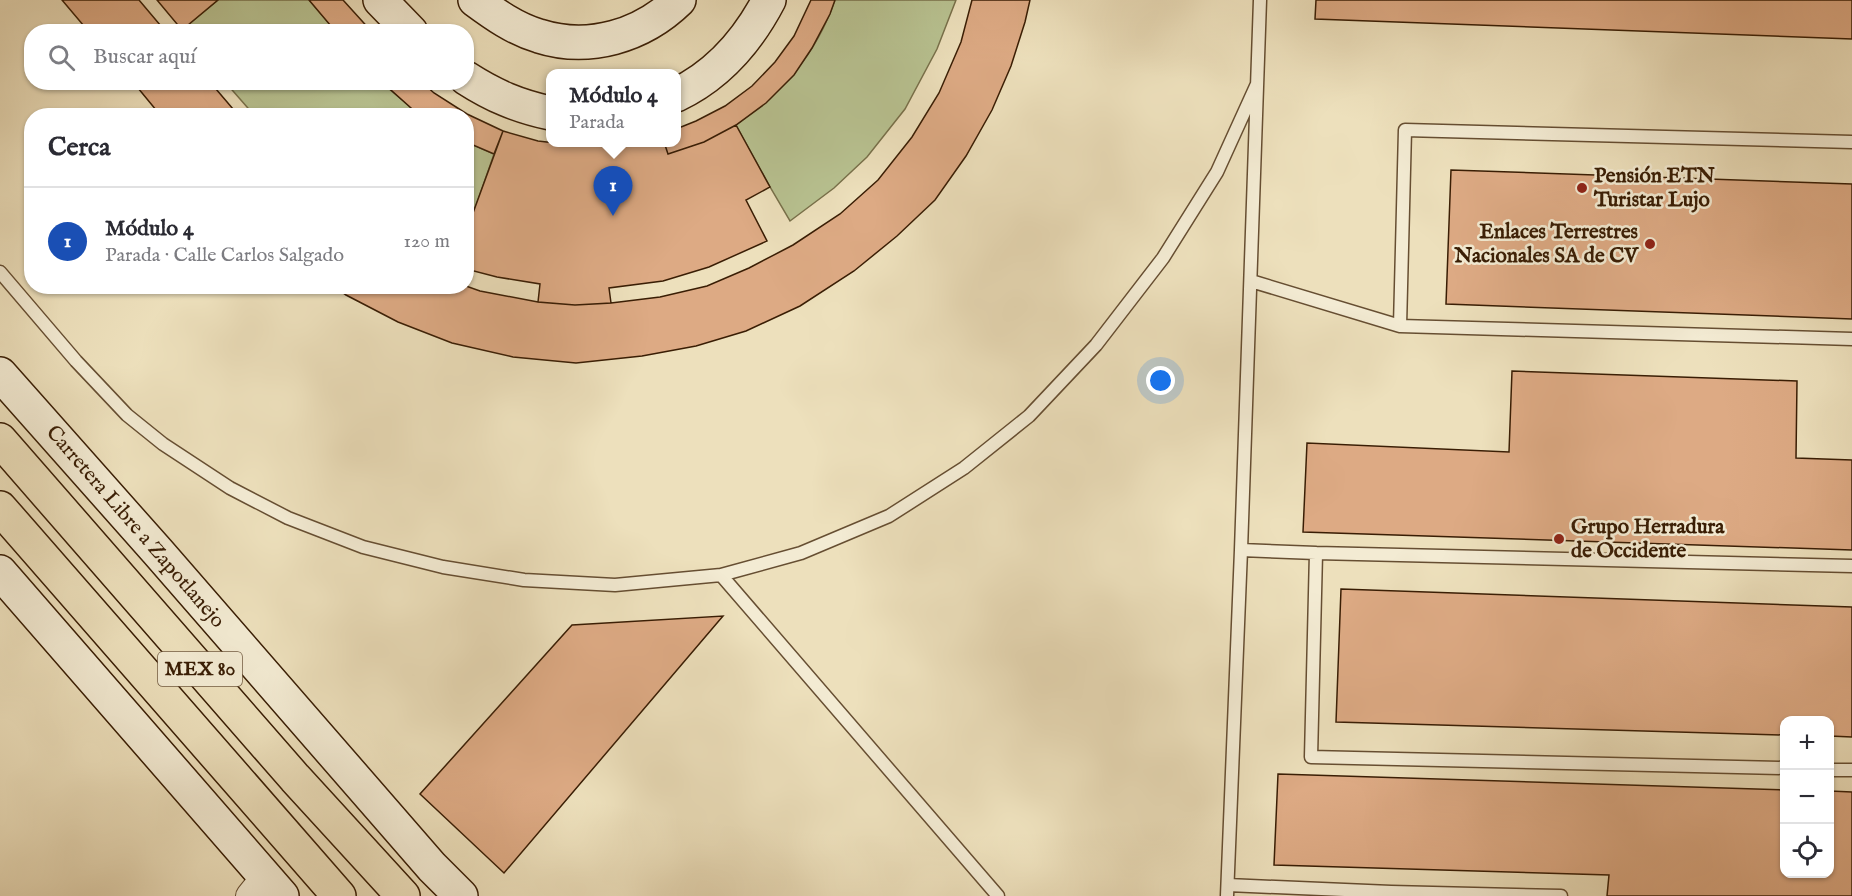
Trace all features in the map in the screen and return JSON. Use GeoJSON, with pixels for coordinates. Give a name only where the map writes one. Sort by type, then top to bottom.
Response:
{"type":"FeatureCollection","features":[{"type":"Feature","properties":{"kind":"main road"},"geometry":{"type":"LineString","coordinates":[[380,0],[403,24]]}},
{"type":"Feature","properties":{"kind":"main road"},"geometry":{"type":"LineString","coordinates":[[475,0],[513,25],[537,36],[578,42],[610,39],[637,30],[664,14],[679,0]]}},
{"type":"Feature","properties":{"kind":"main road"},"geometry":{"type":"LineString","coordinates":[[681,92],[714,71],[738,49],[758,22],[769,0]]}},
{"type":"Feature","properties":{"kind":"main road"},"geometry":{"type":"LineString","coordinates":[[474,83],[495,96],[526,108],[546,112]]}},
{"type":"Feature","properties":{"kind":"main road","name":"Carretera Libre a Zapotlanejo"},"geometry":{"type":"LineString","coordinates":[[0,374],[432,867],[461,896]]}},
{"type":"Feature","properties":{"kind":"main road"},"geometry":{"type":"LineString","coordinates":[[0,430],[34,478]]}},
{"type":"Feature","properties":{"kind":"main road","name":"MEX 80"},"geometry":{"type":"LineString","coordinates":[[0,440],[295,778],[403,896]]}},
{"type":"Feature","properties":{"kind":"main road","name":"MEX 80"},"geometry":{"type":"LineString","coordinates":[[0,508],[339,896]]}},
{"type":"Feature","properties":{"kind":"main road"},"geometry":{"type":"LineString","coordinates":[[0,572],[265,889]]}},
{"type":"Feature","properties":{"kind":"lane"},"geometry":{"type":"LineString","coordinates":[[1260,0],[1227,890],[1561,896]]}},
{"type":"Feature","properties":{"kind":"lane"},"geometry":{"type":"LineString","coordinates":[[0,272],[76,361],[127,415],[163,444],[230,488],[288,518],[363,547],[443,567],[525,580],[615,585],[721,575],[801,553],[889,516],[964,468],[1029,416],[1096,345],[1162,258],[1217,172],[1257,84]]}},
{"type":"Feature","properties":{"kind":"lane"},"geometry":{"type":"LineString","coordinates":[[1400,326],[1406,130],[1852,142]]}},
{"type":"Feature","properties":{"kind":"lane"},"geometry":{"type":"LineString","coordinates":[[1251,281],[1400,326],[1852,339]]}},
{"type":"Feature","properties":{"kind":"lane"},"geometry":{"type":"LineString","coordinates":[[1241,550],[1316,554],[1852,566]]}},
{"type":"Feature","properties":{"kind":"lane"},"geometry":{"type":"LineString","coordinates":[[1316,554],[1311,757],[1780,768]]}},
{"type":"Feature","properties":{"kind":"lane"},"geometry":{"type":"LineString","coordinates":[[721,575],[998,896]]}},
{"type":"Feature","properties":{"kind":"lane"},"geometry":{"type":"LineString","coordinates":[[1834,770],[1852,770]]}},
{"type":"Feature","properties":{"kind":"green space"},"geometry":{"type":"Polygon","coordinates":[[[218,0],[309,0],[330,24],[189,24],[218,0]]]}},
{"type":"Feature","properties":{"kind":"green space"},"geometry":{"type":"Polygon","coordinates":[[[835,0],[956,0],[937,49],[905,109],[867,157],[834,188],[790,221],[736,125],[768,99],[796,71],[818,39],[835,0]]]}},
{"type":"Feature","properties":{"kind":"green space"},"geometry":{"type":"Polygon","coordinates":[[[232,90],[390,90],[412,108],[248,108],[232,90]]]}},
{"type":"Feature","properties":{"kind":"green space"},"geometry":{"type":"Polygon","coordinates":[[[474,145],[494,154],[474,212],[474,145]]]}},
{"type":"Feature","properties":{"kind":"building"},"geometry":{"type":"Polygon","coordinates":[[[62,0],[139,0],[159,24],[82,24],[62,0]]]}},
{"type":"Feature","properties":{"kind":"building"},"geometry":{"type":"Polygon","coordinates":[[[157,0],[218,0],[189,24],[177,24],[157,0]]]}},
{"type":"Feature","properties":{"kind":"building"},"geometry":{"type":"Polygon","coordinates":[[[309,0],[343,0],[365,24],[329,24],[309,0]]]}},
{"type":"Feature","properties":{"kind":"building"},"geometry":{"type":"Polygon","coordinates":[[[811,0],[835,0],[812,48],[794,75],[766,103],[736,125],[704,142],[668,154],[666,147],[681,147],[681,127],[725,106],[752,86],[775,62],[794,36],[811,0]]]}},
{"type":"Feature","properties":{"kind":"building"},"geometry":{"type":"Polygon","coordinates":[[[972,0],[1030,0],[1011,66],[992,110],[966,156],[935,200],[897,236],[854,271],[800,306],[746,331],[696,346],[642,356],[576,363],[513,357],[452,343],[398,322],[345,294],[474,294],[474,289],[538,302],[575,305],[660,297],[707,286],[749,268],[793,245],[840,214],[878,180],[912,137],[939,93],[961,42],[972,0]]]}},
{"type":"Feature","properties":{"kind":"building"},"geometry":{"type":"Polygon","coordinates":[[[1316,0],[1852,0],[1852,39],[1315,19],[1316,0]]]}},
{"type":"Feature","properties":{"kind":"building"},"geometry":{"type":"Polygon","coordinates":[[[140,90],[217,90],[232,108],[154,108],[140,90]]]}},
{"type":"Feature","properties":{"kind":"building"},"geometry":{"type":"Polygon","coordinates":[[[391,90],[431,90],[458,108],[411,108],[391,90]]]}},
{"type":"Feature","properties":{"kind":"building"},"geometry":{"type":"Polygon","coordinates":[[[474,117],[503,131],[494,154],[474,145],[474,117]]]}},
{"type":"Feature","properties":{"kind":"building"},"geometry":{"type":"Polygon","coordinates":[[[736,125],[770,187],[746,200],[767,241],[709,267],[663,281],[609,288],[611,303],[575,305],[538,302],[540,284],[474,271],[474,210],[503,131],[546,142],[546,147],[666,147],[668,154],[704,142],[736,125]]]}},
{"type":"Feature","properties":{"kind":"building","name":"Enlaces Terrestres Nacionales SA de CV"},"geometry":{"type":"Polygon","coordinates":[[[1451,170],[1852,184],[1852,319],[1446,304],[1451,170]]]}},
{"type":"Feature","properties":{"kind":"building"},"geometry":{"type":"Polygon","coordinates":[[[1512,371],[1797,381],[1796,458],[1852,460],[1852,550],[1303,532],[1307,443],[1509,452],[1512,371]]]}},
{"type":"Feature","properties":{"kind":"building"},"geometry":{"type":"Polygon","coordinates":[[[1341,589],[1852,607],[1852,737],[1834,736],[1834,716],[1780,716],[1780,735],[1336,722],[1341,589]]]}},
{"type":"Feature","properties":{"kind":"building"},"geometry":{"type":"Polygon","coordinates":[[[723,616],[504,873],[420,794],[572,625],[723,616]]]}},
{"type":"Feature","properties":{"kind":"building"},"geometry":{"type":"Polygon","coordinates":[[[1278,774],[1780,790],[1780,878],[1834,878],[1834,791],[1852,792],[1852,896],[1607,896],[1609,875],[1274,865],[1278,774]]]}},
{"type":"Feature","properties":{"kind":"place","name":"Pensión ETN Turistar Lujo"},"geometry":{"type":"Point","coordinates":[1582,188]}},
{"type":"Feature","properties":{"kind":"place","name":"Módulo 4"},"geometry":{"type":"Point","coordinates":[613,216]}},
{"type":"Feature","properties":{"kind":"place","name":"Enlaces Terrestres Nacionales SA de CV"},"geometry":{"type":"Point","coordinates":[1650,244]}},
{"type":"Feature","properties":{"kind":"place","name":"Grupo Herradura de Occidente"},"geometry":{"type":"Point","coordinates":[1559,539]}}]}
